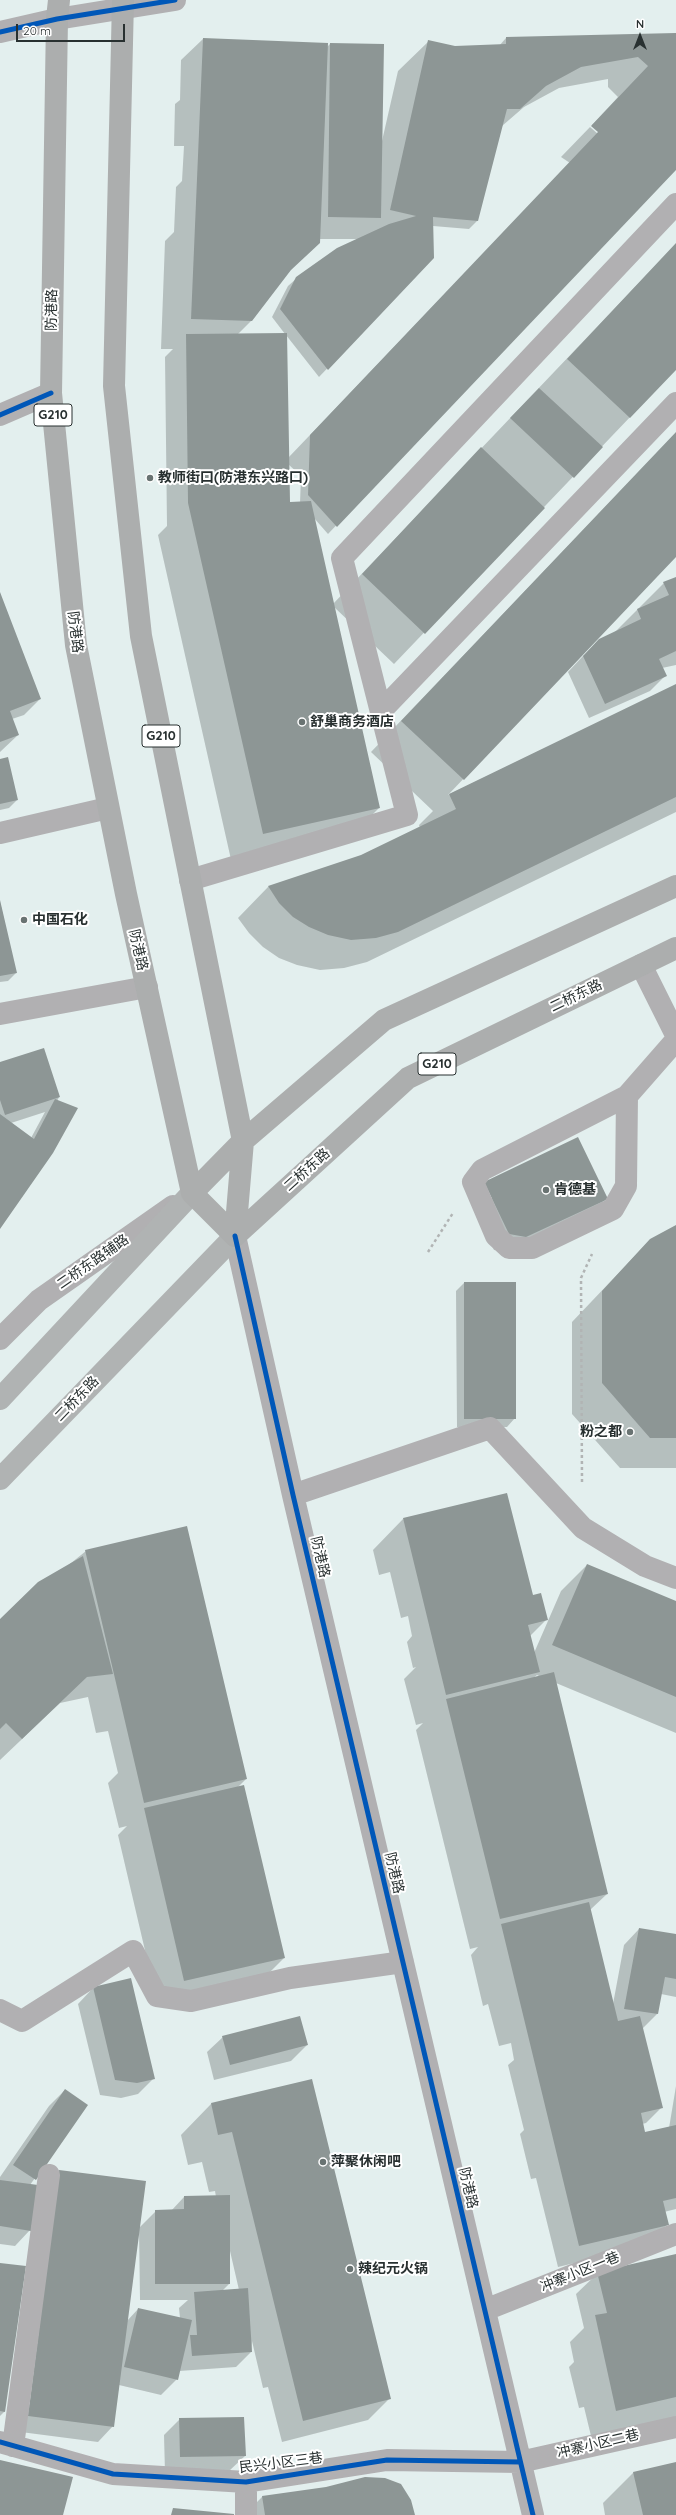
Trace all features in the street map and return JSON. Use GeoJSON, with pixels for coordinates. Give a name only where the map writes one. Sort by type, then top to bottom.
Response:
{"type":"FeatureCollection","features":[{"type":"Feature","properties":{"kind":"highway","name":"防港路"},"geometry":{"type":"LineString","coordinates":[[123,4],[114,386],[141,636],[243,1141],[235,1236]]}},
{"type":"Feature","properties":{"kind":"highway","name":"防港路"},"geometry":{"type":"LineString","coordinates":[[58,10],[50,393],[76,645],[108,808],[192,1193]]}},
{"type":"Feature","properties":{"kind":"highway"},"geometry":{"type":"LineString","coordinates":[[235,1236],[192,1193],[243,1141],[384,1020],[676,886]]}},
{"type":"Feature","properties":{"kind":"highway","name":"二桥东路"},"geometry":{"type":"LineString","coordinates":[[235,1236],[408,1078],[676,948]]}},
{"type":"Feature","properties":{"kind":"main road"},"geometry":{"type":"LineString","coordinates":[[0,1399],[192,1193]]}},
{"type":"Feature","properties":{"kind":"main road","name":"二桥东路"},"geometry":{"type":"LineString","coordinates":[[0,1479],[235,1236]]}},
{"type":"Feature","properties":{"kind":"street"},"geometry":{"type":"LineString","coordinates":[[0,32],[58,10],[175,0]]}},
{"type":"Feature","properties":{"kind":"street"},"geometry":{"type":"LineString","coordinates":[[190,880],[407,816],[342,558],[676,204]]}},
{"type":"Feature","properties":{"kind":"street"},"geometry":{"type":"LineString","coordinates":[[0,415],[50,393]]}},
{"type":"Feature","properties":{"kind":"street"},"geometry":{"type":"LineString","coordinates":[[381,711],[676,403]]}},
{"type":"Feature","properties":{"kind":"street"},"geometry":{"type":"LineString","coordinates":[[0,833],[108,808]]}},
{"type":"Feature","properties":{"kind":"street"},"geometry":{"type":"LineString","coordinates":[[641,965],[676,1035]]}},
{"type":"Feature","properties":{"kind":"street"},"geometry":{"type":"LineString","coordinates":[[0,1014],[147,987]]}},
{"type":"Feature","properties":{"kind":"street"},"geometry":{"type":"LineString","coordinates":[[627,1096],[626,1186],[613,1210],[532,1248],[509,1248],[496,1236],[473,1182],[482,1170],[627,1096],[676,1040]]}},
{"type":"Feature","properties":{"kind":"street","name":"二桥东路辅路"},"geometry":{"type":"LineString","coordinates":[[0,1339],[39,1300],[192,1193]]}},
{"type":"Feature","properties":{"kind":"street","name":"防港路"},"geometry":{"type":"LineString","coordinates":[[235,1236],[293,1494],[533,2515]]}},
{"type":"Feature","properties":{"kind":"street"},"geometry":{"type":"LineString","coordinates":[[293,1494],[490,1428],[583,1528],[645,1566],[676,1578]]}},
{"type":"Feature","properties":{"kind":"street"},"geometry":{"type":"LineString","coordinates":[[0,2010],[22,2021],[132,1952],[157,1996],[191,2001],[290,1978],[403,1962]]}},
{"type":"Feature","properties":{"kind":"street"},"geometry":{"type":"LineString","coordinates":[[6,2444],[49,2175]]}},
{"type":"Feature","properties":{"kind":"street","name":"冲寨小区一巷"},"geometry":{"type":"LineString","coordinates":[[485,2310],[676,2234]]}},
{"type":"Feature","properties":{"kind":"street","name":"冲寨小区二巷"},"geometry":{"type":"LineString","coordinates":[[520,2462],[676,2427]]}},
{"type":"Feature","properties":{"kind":"street","name":"民兴小区三巷"},"geometry":{"type":"LineString","coordinates":[[6,2444],[113,2474],[246,2482],[387,2460],[520,2462]]}},
{"type":"Feature","properties":{"kind":"street"},"geometry":{"type":"LineString","coordinates":[[246,2482],[246,2515]]}},
{"type":"Feature","properties":{"kind":"path"},"geometry":{"type":"LineString","coordinates":[[428,1252],[473,1182]]}},
{"type":"Feature","properties":{"kind":"path"},"geometry":{"type":"LineString","coordinates":[[583,1528],[581,1278],[613,1210]]}},
{"type":"Feature","properties":{"kind":"building"},"geometry":{"type":"Polygon","coordinates":[[[676,33],[676,170],[337,527],[308,495],[310,435],[598,132],[591,126],[648,66],[638,57],[581,67],[546,86],[520,109],[507,109],[478,221],[433,217],[434,258],[328,370],[280,309],[296,277],[337,248],[389,224],[416,216],[390,210],[428,40],[455,46],[506,44],[506,37],[676,33]]]}},
{"type":"Feature","properties":{"kind":"building"},"geometry":{"type":"Polygon","coordinates":[[[203,38],[328,43],[320,243],[291,270],[252,321],[191,319],[203,38]]]}},
{"type":"Feature","properties":{"kind":"building"},"geometry":{"type":"Polygon","coordinates":[[[330,43],[384,44],[381,218],[328,217],[330,43]]]}},
{"type":"Feature","properties":{"kind":"building"},"geometry":{"type":"Polygon","coordinates":[[[676,243],[676,370],[630,418],[567,359],[676,243]]]}},
{"type":"Feature","properties":{"kind":"building"},"geometry":{"type":"Polygon","coordinates":[[[287,333],[290,502],[311,501],[380,808],[263,834],[188,503],[186,334],[287,333]]]}},
{"type":"Feature","properties":{"kind":"building"},"geometry":{"type":"Polygon","coordinates":[[[539,388],[603,447],[574,478],[510,418],[539,388]]]}},
{"type":"Feature","properties":{"kind":"building"},"geometry":{"type":"Polygon","coordinates":[[[676,432],[676,557],[464,780],[401,721],[676,432]]]}},
{"type":"Feature","properties":{"kind":"building"},"geometry":{"type":"Polygon","coordinates":[[[481,447],[545,508],[425,634],[362,574],[481,447]]]}},
{"type":"Feature","properties":{"kind":"building"},"geometry":{"type":"Polygon","coordinates":[[[676,577],[676,651],[659,659],[667,676],[605,704],[583,656],[599,639],[641,619],[637,609],[669,595],[663,582],[676,577]]]}},
{"type":"Feature","properties":{"kind":"building"},"geometry":{"type":"Polygon","coordinates":[[[0,592],[41,699],[10,711],[19,735],[0,742],[0,592]]]}},
{"type":"Feature","properties":{"kind":"building"},"geometry":{"type":"Polygon","coordinates":[[[676,684],[676,797],[398,932],[376,938],[351,940],[328,935],[309,927],[293,917],[279,903],[268,886],[361,855],[456,809],[449,794],[676,684]]]}},
{"type":"Feature","properties":{"kind":"building"},"geometry":{"type":"Polygon","coordinates":[[[8,757],[18,800],[0,804],[0,759],[8,757]]]}},
{"type":"Feature","properties":{"kind":"building"},"geometry":{"type":"Polygon","coordinates":[[[0,900],[17,973],[0,976],[0,900]]]}},
{"type":"Feature","properties":{"kind":"building"},"geometry":{"type":"Polygon","coordinates":[[[44,1048],[60,1097],[5,1115],[0,1100],[0,1062],[44,1048]]]}},
{"type":"Feature","properties":{"kind":"building"},"geometry":{"type":"Polygon","coordinates":[[[55,1099],[78,1108],[53,1153],[0,1229],[0,1114],[34,1139],[55,1099]]]}},
{"type":"Feature","properties":{"kind":"building","name":"肯德基"},"geometry":{"type":"Polygon","coordinates":[[[578,1137],[608,1199],[526,1237],[509,1234],[484,1182],[578,1137]]]}},
{"type":"Feature","properties":{"kind":"building"},"geometry":{"type":"Polygon","coordinates":[[[676,1225],[676,1438],[650,1438],[602,1383],[602,1291],[650,1239],[676,1225]]]}},
{"type":"Feature","properties":{"kind":"building"},"geometry":{"type":"Polygon","coordinates":[[[464,1282],[516,1282],[516,1419],[464,1419],[464,1282]]]}},
{"type":"Feature","properties":{"kind":"building"},"geometry":{"type":"Polygon","coordinates":[[[507,1493],[533,1595],[541,1593],[548,1620],[528,1625],[540,1672],[446,1695],[403,1518],[507,1493]]]}},
{"type":"Feature","properties":{"kind":"building"},"geometry":{"type":"Polygon","coordinates":[[[187,1526],[247,1779],[144,1803],[85,1550],[187,1526]]]}},
{"type":"Feature","properties":{"kind":"building"},"geometry":{"type":"Polygon","coordinates":[[[83,1556],[113,1674],[87,1677],[22,1739],[6,1723],[0,1729],[0,1619],[38,1582],[83,1556]]]}},
{"type":"Feature","properties":{"kind":"building"},"geometry":{"type":"Polygon","coordinates":[[[587,1564],[676,1601],[676,1697],[552,1645],[587,1564]]]}},
{"type":"Feature","properties":{"kind":"building"},"geometry":{"type":"Polygon","coordinates":[[[554,1672],[608,1894],[500,1919],[446,1699],[554,1672]]]}},
{"type":"Feature","properties":{"kind":"building"},"geometry":{"type":"Polygon","coordinates":[[[244,1785],[285,1958],[184,1981],[144,1808],[244,1785]]]}},
{"type":"Feature","properties":{"kind":"building"},"geometry":{"type":"Polygon","coordinates":[[[589,1902],[618,2021],[640,2016],[663,2108],[641,2113],[645,2132],[676,2125],[676,2198],[663,2201],[669,2225],[579,2246],[501,1924],[589,1902]]]}},
{"type":"Feature","properties":{"kind":"building"},"geometry":{"type":"Polygon","coordinates":[[[639,1928],[676,1934],[676,1979],[665,1977],[658,2014],[624,2009],[639,1928]]]}},
{"type":"Feature","properties":{"kind":"building"},"geometry":{"type":"Polygon","coordinates":[[[131,1978],[155,2079],[137,2083],[115,2080],[93,1987],[131,1978]]]}},
{"type":"Feature","properties":{"kind":"building"},"geometry":{"type":"Polygon","coordinates":[[[300,2016],[308,2045],[230,2065],[222,2036],[300,2016]]]}},
{"type":"Feature","properties":{"kind":"building"},"geometry":{"type":"Polygon","coordinates":[[[312,2079],[391,2399],[303,2421],[232,2132],[218,2135],[211,2103],[312,2079]]]}},
{"type":"Feature","properties":{"kind":"building"},"geometry":{"type":"Polygon","coordinates":[[[65,2089],[88,2105],[36,2180],[13,2165],[65,2089]]]}},
{"type":"Feature","properties":{"kind":"building"},"geometry":{"type":"Polygon","coordinates":[[[59,2170],[146,2181],[114,2427],[28,2416],[59,2170]]]}},
{"type":"Feature","properties":{"kind":"building"},"geometry":{"type":"Polygon","coordinates":[[[0,2180],[38,2185],[31,2231],[0,2226],[0,2180]]]}},
{"type":"Feature","properties":{"kind":"building"},"geometry":{"type":"Polygon","coordinates":[[[230,2195],[230,2284],[155,2284],[155,2210],[184,2209],[184,2196],[230,2195]]]}},
{"type":"Feature","properties":{"kind":"building"},"geometry":{"type":"Polygon","coordinates":[[[676,2254],[676,2397],[616,2411],[595,2315],[607,2313],[597,2272],[676,2254]]]}},
{"type":"Feature","properties":{"kind":"building"},"geometry":{"type":"Polygon","coordinates":[[[0,2263],[26,2266],[5,2412],[0,2411],[0,2263]]]}},
{"type":"Feature","properties":{"kind":"building"},"geometry":{"type":"Polygon","coordinates":[[[248,2288],[252,2352],[192,2356],[190,2335],[197,2335],[194,2292],[248,2288]]]}},
{"type":"Feature","properties":{"kind":"building"},"geometry":{"type":"Polygon","coordinates":[[[138,2308],[192,2320],[178,2380],[124,2367],[138,2308]]]}},
{"type":"Feature","properties":{"kind":"building"},"geometry":{"type":"Polygon","coordinates":[[[244,2417],[246,2456],[180,2457],[179,2418],[244,2417]]]}},
{"type":"Feature","properties":{"kind":"building"},"geometry":{"type":"Polygon","coordinates":[[[0,2460],[73,2477],[63,2515],[0,2515],[0,2460]]]}},
{"type":"Feature","properties":{"kind":"building"},"geometry":{"type":"Polygon","coordinates":[[[676,2462],[676,2515],[643,2515],[633,2472],[676,2462]]]}},
{"type":"Feature","properties":{"kind":"building"},"geometry":{"type":"Polygon","coordinates":[[[365,2477],[385,2478],[401,2484],[411,2500],[415,2515],[265,2515],[262,2496],[326,2487],[365,2477]]]}},
{"type":"Feature","properties":{"kind":"building"},"geometry":{"type":"Polygon","coordinates":[[[173,2508],[234,2514],[234,2515],[171,2515],[173,2508]]]}},
{"type":"Feature","properties":{"kind":"cycle path"},"geometry":{"type":"LineString","coordinates":[[0,32],[57,19],[175,0]]}},
{"type":"Feature","properties":{"kind":"cycle path"},"geometry":{"type":"LineString","coordinates":[[0,415],[51,393]]}},
{"type":"Feature","properties":{"kind":"cycle path"},"geometry":{"type":"LineString","coordinates":[[235,1236],[293,1495],[533,2515]]}},
{"type":"Feature","properties":{"kind":"cycle path"},"geometry":{"type":"LineString","coordinates":[[0,2442],[113,2474],[246,2482],[387,2460],[520,2462]]}},
{"type":"Feature","properties":{"kind":"place","name":"教师街口(防港东兴路口)"},"geometry":{"type":"Point","coordinates":[150,478]}},
{"type":"Feature","properties":{"kind":"place","name":"舒巢商务酒店"},"geometry":{"type":"Point","coordinates":[302,722]}},
{"type":"Feature","properties":{"kind":"place","name":"中国石化"},"geometry":{"type":"Point","coordinates":[24,920]}},
{"type":"Feature","properties":{"kind":"place","name":"肯德基"},"geometry":{"type":"Point","coordinates":[546,1190]}},
{"type":"Feature","properties":{"kind":"place","name":"粉之都"},"geometry":{"type":"Point","coordinates":[630,1432]}},
{"type":"Feature","properties":{"kind":"place","name":"萍聚休闲吧"},"geometry":{"type":"Point","coordinates":[323,2162]}},
{"type":"Feature","properties":{"kind":"place","name":"辣纪元火锅"},"geometry":{"type":"Point","coordinates":[350,2269]}}]}
